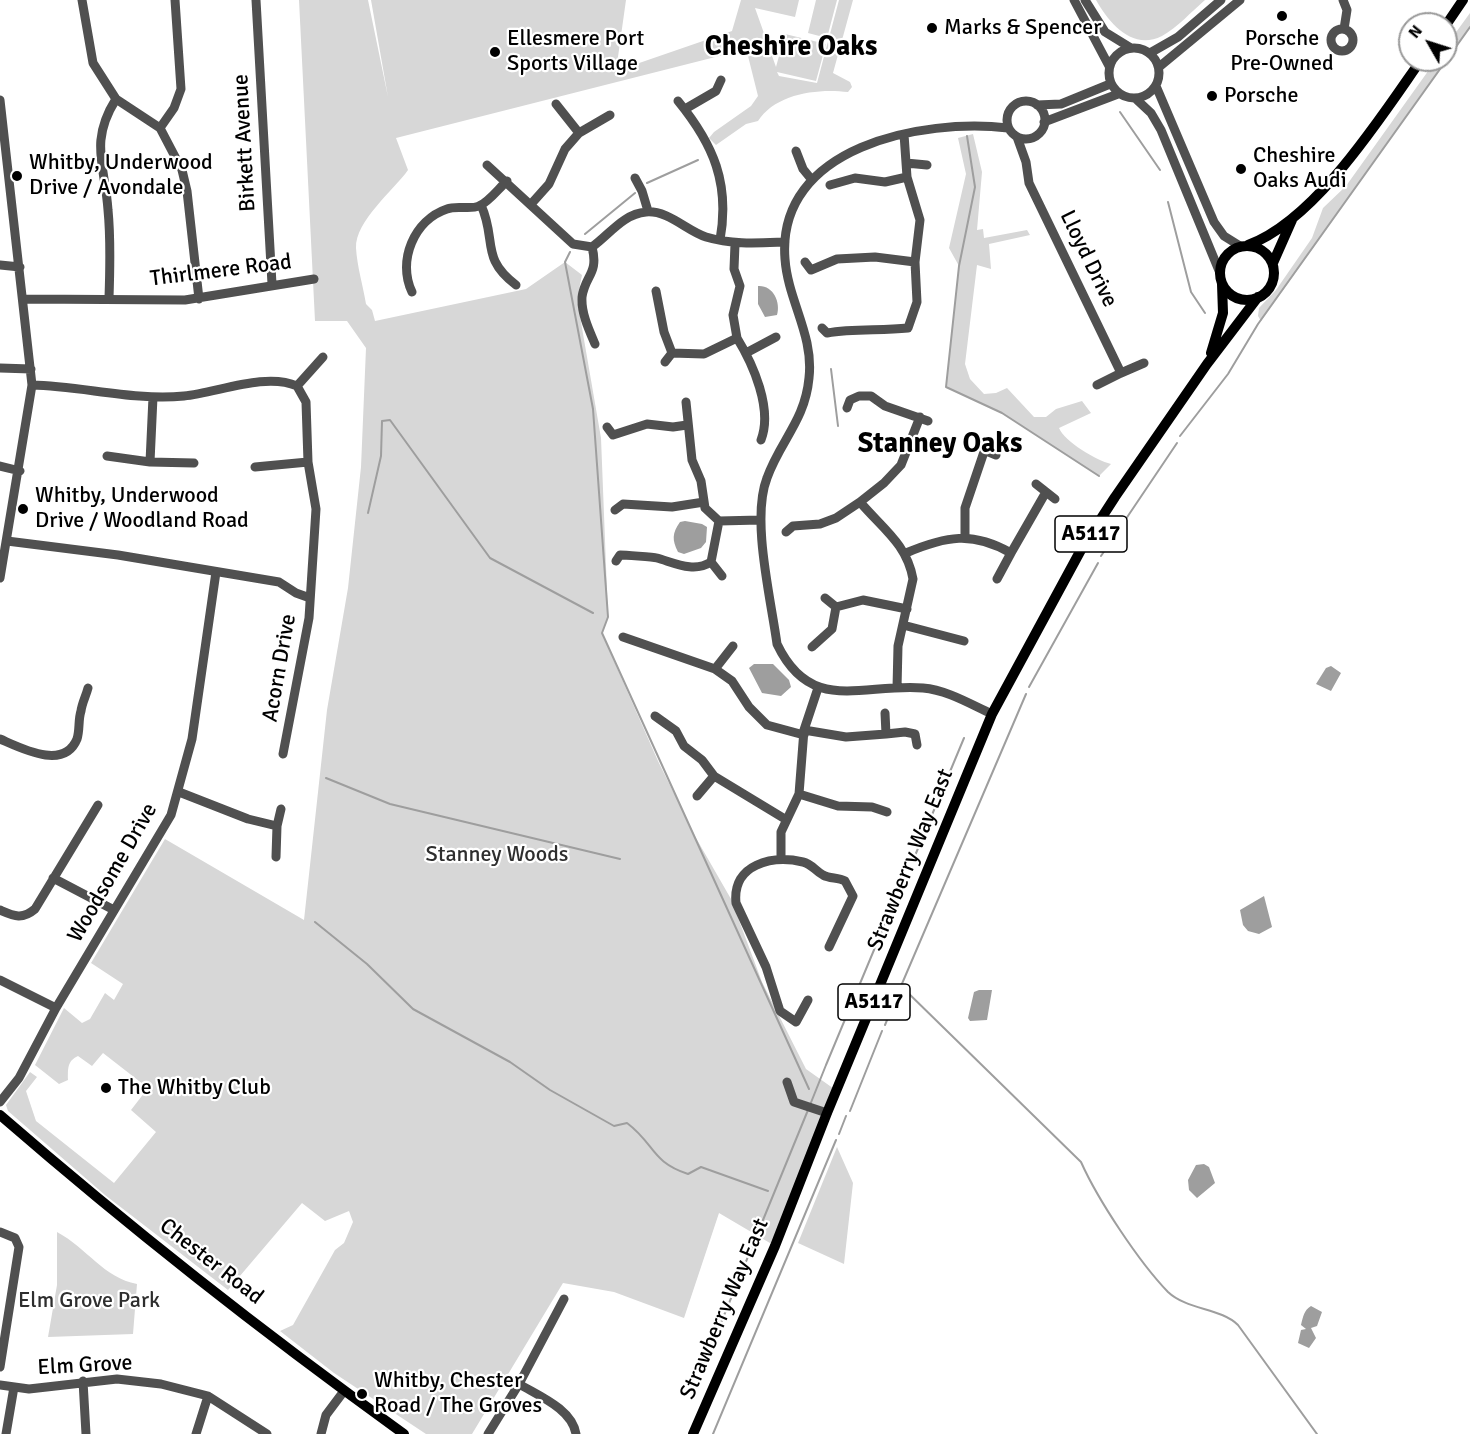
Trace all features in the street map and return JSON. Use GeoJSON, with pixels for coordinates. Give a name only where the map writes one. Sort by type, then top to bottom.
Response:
{"type":"FeatureCollection","features":[{"type":"Feature","properties":{"kind":"main road","name":"A5117"},"geometry":{"type":"LineString","coordinates":[[1221,277],[1226,256],[1269,236],[1293,218],[1344,163],[1412,72]]}},
{"type":"Feature","properties":{"kind":"main road","name":"A5117"},"geometry":{"type":"LineString","coordinates":[[1258,297],[1271,285],[1273,263],[1293,218]]}},
{"type":"Feature","properties":{"kind":"main road"},"geometry":{"type":"LineString","coordinates":[[1244,246],[1264,251],[1273,263]]}},
{"type":"Feature","properties":{"kind":"main road"},"geometry":{"type":"LineString","coordinates":[[1221,277],[1234,296],[1243,299],[1258,297]]}},
{"type":"Feature","properties":{"kind":"main road","name":"Strawberry Way East"},"geometry":{"type":"LineString","coordinates":[[1207,364],[1221,322],[1221,277]]}},
{"type":"Feature","properties":{"kind":"main road","name":"Strawberry Way East"},"geometry":{"type":"LineString","coordinates":[[693,1434],[775,1246],[827,1113],[992,714],[1082,548],[1207,364],[1258,297]]}},
{"type":"Feature","properties":{"kind":"main road","name":"Chester Road"},"geometry":{"type":"LineString","coordinates":[[0,1115],[100,1200],[344,1391],[404,1434]]}},
{"type":"Feature","properties":{"kind":"street"},"geometry":{"type":"LineString","coordinates":[[82,0],[93,63],[116,99],[160,128],[185,180],[199,299]]}},
{"type":"Feature","properties":{"kind":"street"},"geometry":{"type":"LineString","coordinates":[[160,128],[174,108],[182,88],[175,0]]}},
{"type":"Feature","properties":{"kind":"street","name":"Birkett Avenue"},"geometry":{"type":"LineString","coordinates":[[256,0],[272,284]]}},
{"type":"Feature","properties":{"kind":"street"},"geometry":{"type":"LineString","coordinates":[[1074,0],[1109,66],[1110,84],[1118,94]]}},
{"type":"Feature","properties":{"kind":"street"},"geometry":{"type":"LineString","coordinates":[[1085,0],[1105,32],[1131,48],[1150,53],[1159,67]]}},
{"type":"Feature","properties":{"kind":"street"},"geometry":{"type":"LineString","coordinates":[[1150,53],[1178,37],[1221,0]]}},
{"type":"Feature","properties":{"kind":"street"},"geometry":{"type":"LineString","coordinates":[[1137,99],[1151,93],[1156,86],[1159,67],[1240,0]]}},
{"type":"Feature","properties":{"kind":"street"},"geometry":{"type":"LineString","coordinates":[[1343,0],[1347,10],[1344,29]]}},
{"type":"Feature","properties":{"kind":"street"},"geometry":{"type":"LineString","coordinates":[[1109,66],[1115,56],[1131,48]]}},
{"type":"Feature","properties":{"kind":"street"},"geometry":{"type":"LineString","coordinates":[[992,714],[945,693],[923,688],[844,692],[818,688],[794,670],[785,660],[777,644],[760,520],[760,505],[767,477],[800,417],[809,378],[810,350],[790,282],[785,242],[792,212],[812,180],[832,163],[853,150],[879,139],[904,134],[985,125],[1007,117],[1017,104],[1029,102],[1037,105],[1061,104],[1110,84]]}},
{"type":"Feature","properties":{"kind":"street"},"geometry":{"type":"LineString","coordinates":[[685,109],[722,86]]}},
{"type":"Feature","properties":{"kind":"street"},"geometry":{"type":"LineString","coordinates":[[1156,86],[1214,222],[1224,236],[1244,246]]}},
{"type":"Feature","properties":{"kind":"street"},"geometry":{"type":"LineString","coordinates":[[1044,122],[1118,94],[1137,99],[1151,113],[1161,130],[1221,277]]}},
{"type":"Feature","properties":{"kind":"street"},"geometry":{"type":"LineString","coordinates":[[109,298],[108,210],[100,151],[104,118],[116,99]]}},
{"type":"Feature","properties":{"kind":"street"},"geometry":{"type":"LineString","coordinates":[[0,100],[32,385],[20,471],[0,578]]}},
{"type":"Feature","properties":{"kind":"street"},"geometry":{"type":"LineString","coordinates":[[678,100],[711,149],[718,170],[725,204],[720,240]]}},
{"type":"Feature","properties":{"kind":"street"},"geometry":{"type":"LineString","coordinates":[[556,104],[579,133]]}},
{"type":"Feature","properties":{"kind":"street"},"geometry":{"type":"LineString","coordinates":[[985,125],[1008,128],[1017,137],[1029,139],[1039,133],[1044,122],[1037,105]]}},
{"type":"Feature","properties":{"kind":"street"},"geometry":{"type":"LineString","coordinates":[[532,203],[549,184],[565,149],[579,133],[610,115]]}},
{"type":"Feature","properties":{"kind":"street"},"geometry":{"type":"LineString","coordinates":[[1007,117],[1008,128]]}},
{"type":"Feature","properties":{"kind":"street"},"geometry":{"type":"LineString","coordinates":[[904,134],[907,177],[920,220],[915,262],[917,302],[914,317],[908,328]]}},
{"type":"Feature","properties":{"kind":"street","name":"Lloyd Drive"},"geometry":{"type":"LineString","coordinates":[[1017,137],[1026,162],[1029,183],[1121,373]]}},
{"type":"Feature","properties":{"kind":"street","name":"Lloyd Drive"},"geometry":{"type":"LineString","coordinates":[[1026,162],[1029,139]]}},
{"type":"Feature","properties":{"kind":"street"},"geometry":{"type":"LineString","coordinates":[[796,151],[803,169],[812,180]]}},
{"type":"Feature","properties":{"kind":"street"},"geometry":{"type":"LineString","coordinates":[[906,163],[927,165]]}},
{"type":"Feature","properties":{"kind":"street"},"geometry":{"type":"LineString","coordinates":[[487,165],[532,203],[573,244],[592,247],[624,220],[648,211],[670,218],[703,236],[735,244],[785,242]]}},
{"type":"Feature","properties":{"kind":"street"},"geometry":{"type":"LineString","coordinates":[[830,185],[855,178],[885,182],[907,177]]}},
{"type":"Feature","properties":{"kind":"street"},"geometry":{"type":"LineString","coordinates":[[635,178],[648,211]]}},
{"type":"Feature","properties":{"kind":"street"},"geometry":{"type":"LineString","coordinates":[[412,292],[405,278],[405,271],[414,237],[421,225],[430,217],[449,208],[481,205],[507,181]]}},
{"type":"Feature","properties":{"kind":"street"},"geometry":{"type":"LineString","coordinates":[[481,205],[490,224],[495,264],[510,284]]}},
{"type":"Feature","properties":{"kind":"street"},"geometry":{"type":"LineString","coordinates":[[735,244],[734,269],[740,286],[733,315],[737,338],[759,383],[766,435]]}},
{"type":"Feature","properties":{"kind":"street"},"geometry":{"type":"LineString","coordinates":[[592,247],[595,266],[582,299],[595,344]]}},
{"type":"Feature","properties":{"kind":"street"},"geometry":{"type":"LineString","coordinates":[[808,270],[837,259],[875,257],[915,262]]}},
{"type":"Feature","properties":{"kind":"street"},"geometry":{"type":"LineString","coordinates":[[0,265],[20,267]]}},
{"type":"Feature","properties":{"kind":"street","name":"Thirlmere Road"},"geometry":{"type":"LineString","coordinates":[[24,298],[109,298],[150,302],[199,299],[272,284],[314,279]]}},
{"type":"Feature","properties":{"kind":"street"},"geometry":{"type":"LineString","coordinates":[[656,291],[664,332],[672,353]]}},
{"type":"Feature","properties":{"kind":"street"},"geometry":{"type":"LineString","coordinates":[[824,334],[855,328],[876,332],[908,328]]}},
{"type":"Feature","properties":{"kind":"street"},"geometry":{"type":"LineString","coordinates":[[908,328],[914,338]]}},
{"type":"Feature","properties":{"kind":"street"},"geometry":{"type":"LineString","coordinates":[[746,353],[776,337]]}},
{"type":"Feature","properties":{"kind":"street"},"geometry":{"type":"LineString","coordinates":[[672,353],[704,354],[737,338]]}},
{"type":"Feature","properties":{"kind":"street"},"geometry":{"type":"LineString","coordinates":[[665,362],[672,353]]}},
{"type":"Feature","properties":{"kind":"street"},"geometry":{"type":"LineString","coordinates":[[32,385],[69,386],[153,397],[183,396],[278,380],[297,386],[323,357]]}},
{"type":"Feature","properties":{"kind":"street"},"geometry":{"type":"LineString","coordinates":[[1097,385],[1144,363]]}},
{"type":"Feature","properties":{"kind":"street"},"geometry":{"type":"LineString","coordinates":[[0,368],[31,369]]}},
{"type":"Feature","properties":{"kind":"street","name":"Acorn Drive"},"geometry":{"type":"LineString","coordinates":[[283,754],[305,645],[316,509],[308,462],[306,402],[297,386]]}},
{"type":"Feature","properties":{"kind":"street"},"geometry":{"type":"LineString","coordinates":[[785,518],[789,529],[820,524],[836,518],[860,502],[901,465],[924,419],[885,406],[871,396],[859,396],[849,404],[842,393]]}},
{"type":"Feature","properties":{"kind":"street"},"geometry":{"type":"LineString","coordinates":[[150,462],[153,397]]}},
{"type":"Feature","properties":{"kind":"street"},"geometry":{"type":"LineString","coordinates":[[686,402],[692,460],[701,481],[704,502],[709,514],[719,520],[760,520]]}},
{"type":"Feature","properties":{"kind":"street"},"geometry":{"type":"LineString","coordinates":[[610,434],[647,424],[674,427],[687,425]]}},
{"type":"Feature","properties":{"kind":"street"},"geometry":{"type":"LineString","coordinates":[[965,538],[965,508],[986,447],[996,455]]}},
{"type":"Feature","properties":{"kind":"street"},"geometry":{"type":"LineString","coordinates":[[107,456],[150,462],[194,463]]}},
{"type":"Feature","properties":{"kind":"street"},"geometry":{"type":"LineString","coordinates":[[255,468],[308,462]]}},
{"type":"Feature","properties":{"kind":"street"},"geometry":{"type":"LineString","coordinates":[[0,466],[20,471]]}},
{"type":"Feature","properties":{"kind":"street"},"geometry":{"type":"LineString","coordinates":[[1036,483],[1055,499]]}},
{"type":"Feature","properties":{"kind":"street"},"geometry":{"type":"LineString","coordinates":[[998,579],[1046,492]]}},
{"type":"Feature","properties":{"kind":"street"},"geometry":{"type":"LineString","coordinates":[[615,504],[632,503],[672,507],[704,502]]}},
{"type":"Feature","properties":{"kind":"street"},"geometry":{"type":"LineString","coordinates":[[860,502],[906,553],[913,579],[898,646],[897,688]]}},
{"type":"Feature","properties":{"kind":"street"},"geometry":{"type":"LineString","coordinates":[[719,520],[711,562],[722,576]]}},
{"type":"Feature","properties":{"kind":"street"},"geometry":{"type":"LineString","coordinates":[[906,553],[933,541],[965,538],[997,545],[1011,553]]}},
{"type":"Feature","properties":{"kind":"street"},"geometry":{"type":"LineString","coordinates":[[7,541],[109,554],[279,582],[296,593],[310,598]]}},
{"type":"Feature","properties":{"kind":"street"},"geometry":{"type":"LineString","coordinates":[[617,555],[652,557],[694,568],[711,562]]}},
{"type":"Feature","properties":{"kind":"street","name":"Woodsome Drive"},"geometry":{"type":"LineString","coordinates":[[0,1102],[19,1078],[56,1008],[160,835],[179,792],[192,739],[216,572]]}},
{"type":"Feature","properties":{"kind":"street"},"geometry":{"type":"LineString","coordinates":[[825,598],[836,607]]}},
{"type":"Feature","properties":{"kind":"street"},"geometry":{"type":"LineString","coordinates":[[836,607],[863,600],[907,609]]}},
{"type":"Feature","properties":{"kind":"street"},"geometry":{"type":"LineString","coordinates":[[812,647],[831,628],[836,607]]}},
{"type":"Feature","properties":{"kind":"street"},"geometry":{"type":"LineString","coordinates":[[903,625],[963,642]]}},
{"type":"Feature","properties":{"kind":"street"},"geometry":{"type":"LineString","coordinates":[[623,637],[715,669],[732,681],[749,707],[767,724],[804,732],[846,736],[919,732],[917,745]]}},
{"type":"Feature","properties":{"kind":"street"},"geometry":{"type":"LineString","coordinates":[[715,669],[732,646]]}},
{"type":"Feature","properties":{"kind":"street"},"geometry":{"type":"LineString","coordinates":[[0,739],[40,755],[56,755],[67,751],[76,741],[80,713],[88,688]]}},
{"type":"Feature","properties":{"kind":"street"},"geometry":{"type":"LineString","coordinates":[[781,859],[779,844],[785,819],[799,794],[804,732],[818,688]]}},
{"type":"Feature","properties":{"kind":"street"},"geometry":{"type":"LineString","coordinates":[[885,713],[886,734]]}},
{"type":"Feature","properties":{"kind":"street"},"geometry":{"type":"LineString","coordinates":[[658,722],[676,731],[684,746],[702,760],[714,776],[785,819]]}},
{"type":"Feature","properties":{"kind":"street","name":"Acorn Drive"},"geometry":{"type":"LineString","coordinates":[[286,744],[297,746]]}},
{"type":"Feature","properties":{"kind":"street"},"geometry":{"type":"LineString","coordinates":[[697,796],[714,776]]}},
{"type":"Feature","properties":{"kind":"street"},"geometry":{"type":"LineString","coordinates":[[179,792],[248,819],[277,826]]}},
{"type":"Feature","properties":{"kind":"street"},"geometry":{"type":"LineString","coordinates":[[799,794],[838,806],[872,807],[887,812]]}},
{"type":"Feature","properties":{"kind":"street"},"geometry":{"type":"LineString","coordinates":[[0,910],[15,917],[29,914],[98,805]]}},
{"type":"Feature","properties":{"kind":"street"},"geometry":{"type":"LineString","coordinates":[[276,857],[277,826],[281,809]]}},
{"type":"Feature","properties":{"kind":"street"},"geometry":{"type":"LineString","coordinates":[[808,1000],[796,1022],[780,1011],[766,967],[736,903],[735,892],[743,873],[760,863],[781,859],[806,862],[824,876],[839,878],[850,886],[853,896],[831,944],[826,933]]}},
{"type":"Feature","properties":{"kind":"street"},"geometry":{"type":"LineString","coordinates":[[53,878],[114,910]]}},
{"type":"Feature","properties":{"kind":"street"},"geometry":{"type":"LineString","coordinates":[[0,980],[56,1008]]}},
{"type":"Feature","properties":{"kind":"street"},"geometry":{"type":"LineString","coordinates":[[787,1082],[794,1102],[827,1113]]}},
{"type":"Feature","properties":{"kind":"street"},"geometry":{"type":"LineString","coordinates":[[0,1232],[15,1238],[19,1247],[0,1367]]}},
{"type":"Feature","properties":{"kind":"street"},"geometry":{"type":"LineString","coordinates":[[488,1434],[519,1384],[564,1299]]}},
{"type":"Feature","properties":{"kind":"street","name":"Elm Grove"},"geometry":{"type":"LineString","coordinates":[[0,1385],[29,1389],[83,1381],[117,1379],[161,1384],[208,1396],[267,1434]]}},
{"type":"Feature","properties":{"kind":"street"},"geometry":{"type":"LineString","coordinates":[[83,1381],[86,1434]]}},
{"type":"Feature","properties":{"kind":"street"},"geometry":{"type":"LineString","coordinates":[[519,1384],[561,1410],[570,1420],[576,1434]]}},
{"type":"Feature","properties":{"kind":"street"},"geometry":{"type":"LineString","coordinates":[[6,1434],[14,1387]]}},
{"type":"Feature","properties":{"kind":"street"},"geometry":{"type":"LineString","coordinates":[[321,1434],[326,1415],[344,1391]]}},
{"type":"Feature","properties":{"kind":"street"},"geometry":{"type":"LineString","coordinates":[[196,1434],[208,1396]]}},
{"type":"Feature","properties":{"kind":"green space","name":"Stanney Woods"},"geometry":{"type":"Polygon","coordinates":[[[299,0],[368,0],[388,97],[371,0],[626,0],[616,71],[732,31],[741,0],[799,0],[795,17],[755,8],[776,67],[785,34],[826,44],[816,81],[777,72],[779,76],[817,83],[839,0],[853,0],[833,73],[850,82],[852,87],[848,92],[810,92],[786,99],[765,112],[758,121],[746,124],[716,145],[709,138],[714,132],[751,106],[758,96],[748,56],[743,50],[396,138],[408,170],[376,206],[357,238],[356,248],[366,304],[372,310],[375,321],[526,289],[565,262],[582,275],[577,299],[601,438],[608,617],[602,634],[658,761],[696,838],[731,899],[762,982],[806,1069],[837,1091],[775,1246],[719,1213],[684,1318],[614,1292],[563,1283],[472,1434],[426,1434],[334,1373],[280,1331],[293,1325],[335,1250],[344,1243],[353,1222],[349,1211],[325,1221],[302,1203],[228,1290],[105,1195],[8,1111],[6,1105],[30,1072],[37,1077],[26,1091],[36,1121],[114,1183],[156,1132],[131,1110],[148,1088],[103,1053],[92,1066],[78,1056],[74,1058],[69,1066],[68,1080],[59,1084],[35,1065],[64,1008],[82,1023],[90,1019],[105,993],[114,1000],[123,984],[91,963],[165,839],[304,920],[327,710],[348,588],[361,467],[366,348],[347,321],[315,321],[299,0]]]}},
{"type":"Feature","properties":{"kind":"green space"},"geometry":{"type":"Polygon","coordinates":[[[816,0],[837,0],[827,38],[808,33],[816,0]]]}},
{"type":"Feature","properties":{"kind":"green space"},"geometry":{"type":"Polygon","coordinates":[[[1096,0],[1205,0],[1168,33],[1151,40],[1141,40],[1131,37],[1115,25],[1096,0]]]}},
{"type":"Feature","properties":{"kind":"green space"},"geometry":{"type":"Polygon","coordinates":[[[1470,13],[1470,27],[1458,44],[1458,30],[1470,13]]]}},
{"type":"Feature","properties":{"kind":"green space"},"geometry":{"type":"Polygon","coordinates":[[[1427,72],[1438,72],[1261,321],[1258,316],[1259,308],[1276,290],[1312,238],[1323,208],[1346,186],[1427,72]]]}},
{"type":"Feature","properties":{"kind":"green space"},"geometry":{"type":"Polygon","coordinates":[[[973,134],[982,172],[977,230],[983,229],[984,238],[1027,230],[1030,235],[989,244],[991,269],[977,265],[965,364],[970,379],[984,394],[996,393],[1007,388],[1034,417],[1046,417],[1056,409],[1082,401],[1091,413],[1059,428],[1082,450],[1111,464],[1099,476],[1002,413],[946,387],[959,266],[949,248],[966,174],[958,138],[973,134]]]}},
{"type":"Feature","properties":{"kind":"green space"},"geometry":{"type":"Polygon","coordinates":[[[837,1147],[853,1183],[844,1264],[798,1243],[837,1147]]]}},
{"type":"Feature","properties":{"kind":"green space","name":"Elm Grove Park"},"geometry":{"type":"Polygon","coordinates":[[[57,1232],[115,1276],[137,1284],[133,1334],[48,1337],[57,1285],[57,1232]]]}},
{"type":"Feature","properties":{"kind":"shaded area"},"geometry":{"type":"Polygon","coordinates":[[[758,286],[768,288],[775,295],[778,305],[777,315],[765,317],[758,304],[758,286]]]}},
{"type":"Feature","properties":{"kind":"shaded area"},"geometry":{"type":"Polygon","coordinates":[[[685,521],[707,527],[706,542],[701,548],[684,554],[678,552],[674,537],[680,522],[685,521]]]}},
{"type":"Feature","properties":{"kind":"shaded area"},"geometry":{"type":"Polygon","coordinates":[[[754,664],[773,664],[789,680],[791,687],[781,696],[762,693],[749,668],[754,664]]]}},
{"type":"Feature","properties":{"kind":"shaded area"},"geometry":{"type":"Polygon","coordinates":[[[1331,666],[1341,673],[1331,691],[1316,684],[1326,668],[1331,666]]]}},
{"type":"Feature","properties":{"kind":"shaded area"},"geometry":{"type":"Polygon","coordinates":[[[1264,896],[1272,927],[1259,934],[1248,931],[1243,925],[1240,910],[1264,896]]]}},
{"type":"Feature","properties":{"kind":"shaded area"},"geometry":{"type":"Polygon","coordinates":[[[992,990],[987,1020],[970,1021],[968,1018],[974,992],[992,990]]]}},
{"type":"Feature","properties":{"kind":"shaded area"},"geometry":{"type":"Polygon","coordinates":[[[1204,1164],[1209,1167],[1215,1183],[1197,1198],[1189,1190],[1188,1180],[1196,1165],[1204,1164]]]}},
{"type":"Feature","properties":{"kind":"shaded area"},"geometry":{"type":"Polygon","coordinates":[[[1311,1306],[1322,1312],[1317,1326],[1311,1328],[1316,1338],[1309,1348],[1298,1343],[1301,1330],[1306,1329],[1301,1325],[1303,1317],[1311,1306]]]}},
{"type":"Feature","properties":{"kind":"waterway"},"geometry":{"type":"LineString","coordinates":[[1180,436],[1228,374],[1258,324],[1470,27]]}},
{"type":"Feature","properties":{"kind":"waterway"},"geometry":{"type":"LineString","coordinates":[[1120,112],[1160,170]]}},
{"type":"Feature","properties":{"kind":"waterway"},"geometry":{"type":"LineString","coordinates":[[967,136],[975,187],[959,266],[946,387],[1002,413],[1099,476]]}},
{"type":"Feature","properties":{"kind":"waterway"},"geometry":{"type":"LineString","coordinates":[[647,183],[698,160]]}},
{"type":"Feature","properties":{"kind":"waterway"},"geometry":{"type":"LineString","coordinates":[[585,234],[635,193]]}},
{"type":"Feature","properties":{"kind":"waterway"},"geometry":{"type":"LineString","coordinates":[[1168,202],[1191,292],[1205,313]]}},
{"type":"Feature","properties":{"kind":"waterway"},"geometry":{"type":"LineString","coordinates":[[570,252],[565,262],[593,409],[608,617],[602,633],[809,1089]]}},
{"type":"Feature","properties":{"kind":"waterway"},"geometry":{"type":"LineString","coordinates":[[831,369],[838,426]]}},
{"type":"Feature","properties":{"kind":"waterway"},"geometry":{"type":"LineString","coordinates":[[368,513],[381,456],[382,421],[390,420],[490,558],[593,613]]}},
{"type":"Feature","properties":{"kind":"waterway"},"geometry":{"type":"LineString","coordinates":[[1101,556],[1177,443]]}},
{"type":"Feature","properties":{"kind":"waterway"},"geometry":{"type":"LineString","coordinates":[[1029,687],[1098,563]]}},
{"type":"Feature","properties":{"kind":"waterway"},"geometry":{"type":"LineString","coordinates":[[901,986],[1026,694]]}},
{"type":"Feature","properties":{"kind":"waterway"},"geometry":{"type":"LineString","coordinates":[[914,858],[964,738]]}},
{"type":"Feature","properties":{"kind":"waterway"},"geometry":{"type":"LineString","coordinates":[[326,778],[390,804],[620,859]]}},
{"type":"Feature","properties":{"kind":"waterway"},"geometry":{"type":"LineString","coordinates":[[826,1065],[899,890]]}},
{"type":"Feature","properties":{"kind":"waterway"},"geometry":{"type":"LineString","coordinates":[[315,922],[367,964],[413,1009],[510,1062],[550,1090],[614,1126],[627,1123],[667,1164],[688,1174],[701,1167],[768,1191]]}},
{"type":"Feature","properties":{"kind":"waterway"},"geometry":{"type":"LineString","coordinates":[[885,1025],[901,986],[1081,1162],[1120,1230],[1168,1292],[1185,1302],[1223,1315],[1238,1325],[1317,1434]]}},
{"type":"Feature","properties":{"kind":"waterway"},"geometry":{"type":"LineString","coordinates":[[850,1111],[882,1031]]}},
{"type":"Feature","properties":{"kind":"waterway"},"geometry":{"type":"LineString","coordinates":[[810,1105],[826,1065]]}},
{"type":"Feature","properties":{"kind":"waterway"},"geometry":{"type":"LineString","coordinates":[[718,1330],[808,1110]]}},
{"type":"Feature","properties":{"kind":"waterway"},"geometry":{"type":"LineString","coordinates":[[839,1134],[846,1116]]}},
{"type":"Feature","properties":{"kind":"waterway"},"geometry":{"type":"LineString","coordinates":[[713,1434],[836,1140]]}},
{"type":"Feature","properties":{"kind":"place","name":"Porsche Pre-Owned"},"geometry":{"type":"Point","coordinates":[1282,16]}},
{"type":"Feature","properties":{"kind":"place","name":"Marks & Spencer"},"geometry":{"type":"Point","coordinates":[932,28]}},
{"type":"Feature","properties":{"kind":"place","name":"Ellesmere Port Sports Village"},"geometry":{"type":"Point","coordinates":[495,52]}},
{"type":"Feature","properties":{"kind":"place","name":"Porsche"},"geometry":{"type":"Point","coordinates":[1212,96]}},
{"type":"Feature","properties":{"kind":"place","name":"Cheshire Oaks Audi"},"geometry":{"type":"Point","coordinates":[1241,169]}},
{"type":"Feature","properties":{"kind":"place","name":"Whitby, Underwood Drive / Avondale"},"geometry":{"type":"Point","coordinates":[17,176]}},
{"type":"Feature","properties":{"kind":"place","name":"Whitby, Underwood Drive / Woodland Road"},"geometry":{"type":"Point","coordinates":[23,509]}},
{"type":"Feature","properties":{"kind":"place","name":"The Whitby Club"},"geometry":{"type":"Point","coordinates":[106,1088]}},
{"type":"Feature","properties":{"kind":"place","name":"Whitby, Chester Road / The Groves"},"geometry":{"type":"Point","coordinates":[362,1394]}},
{"type":"Feature","properties":{"kind":"district","name":"Cheshire Oaks"},"geometry":{"type":"Point","coordinates":[791,48]}},
{"type":"Feature","properties":{"kind":"district","name":"Stanney Oaks"},"geometry":{"type":"Point","coordinates":[940,445]}}]}
